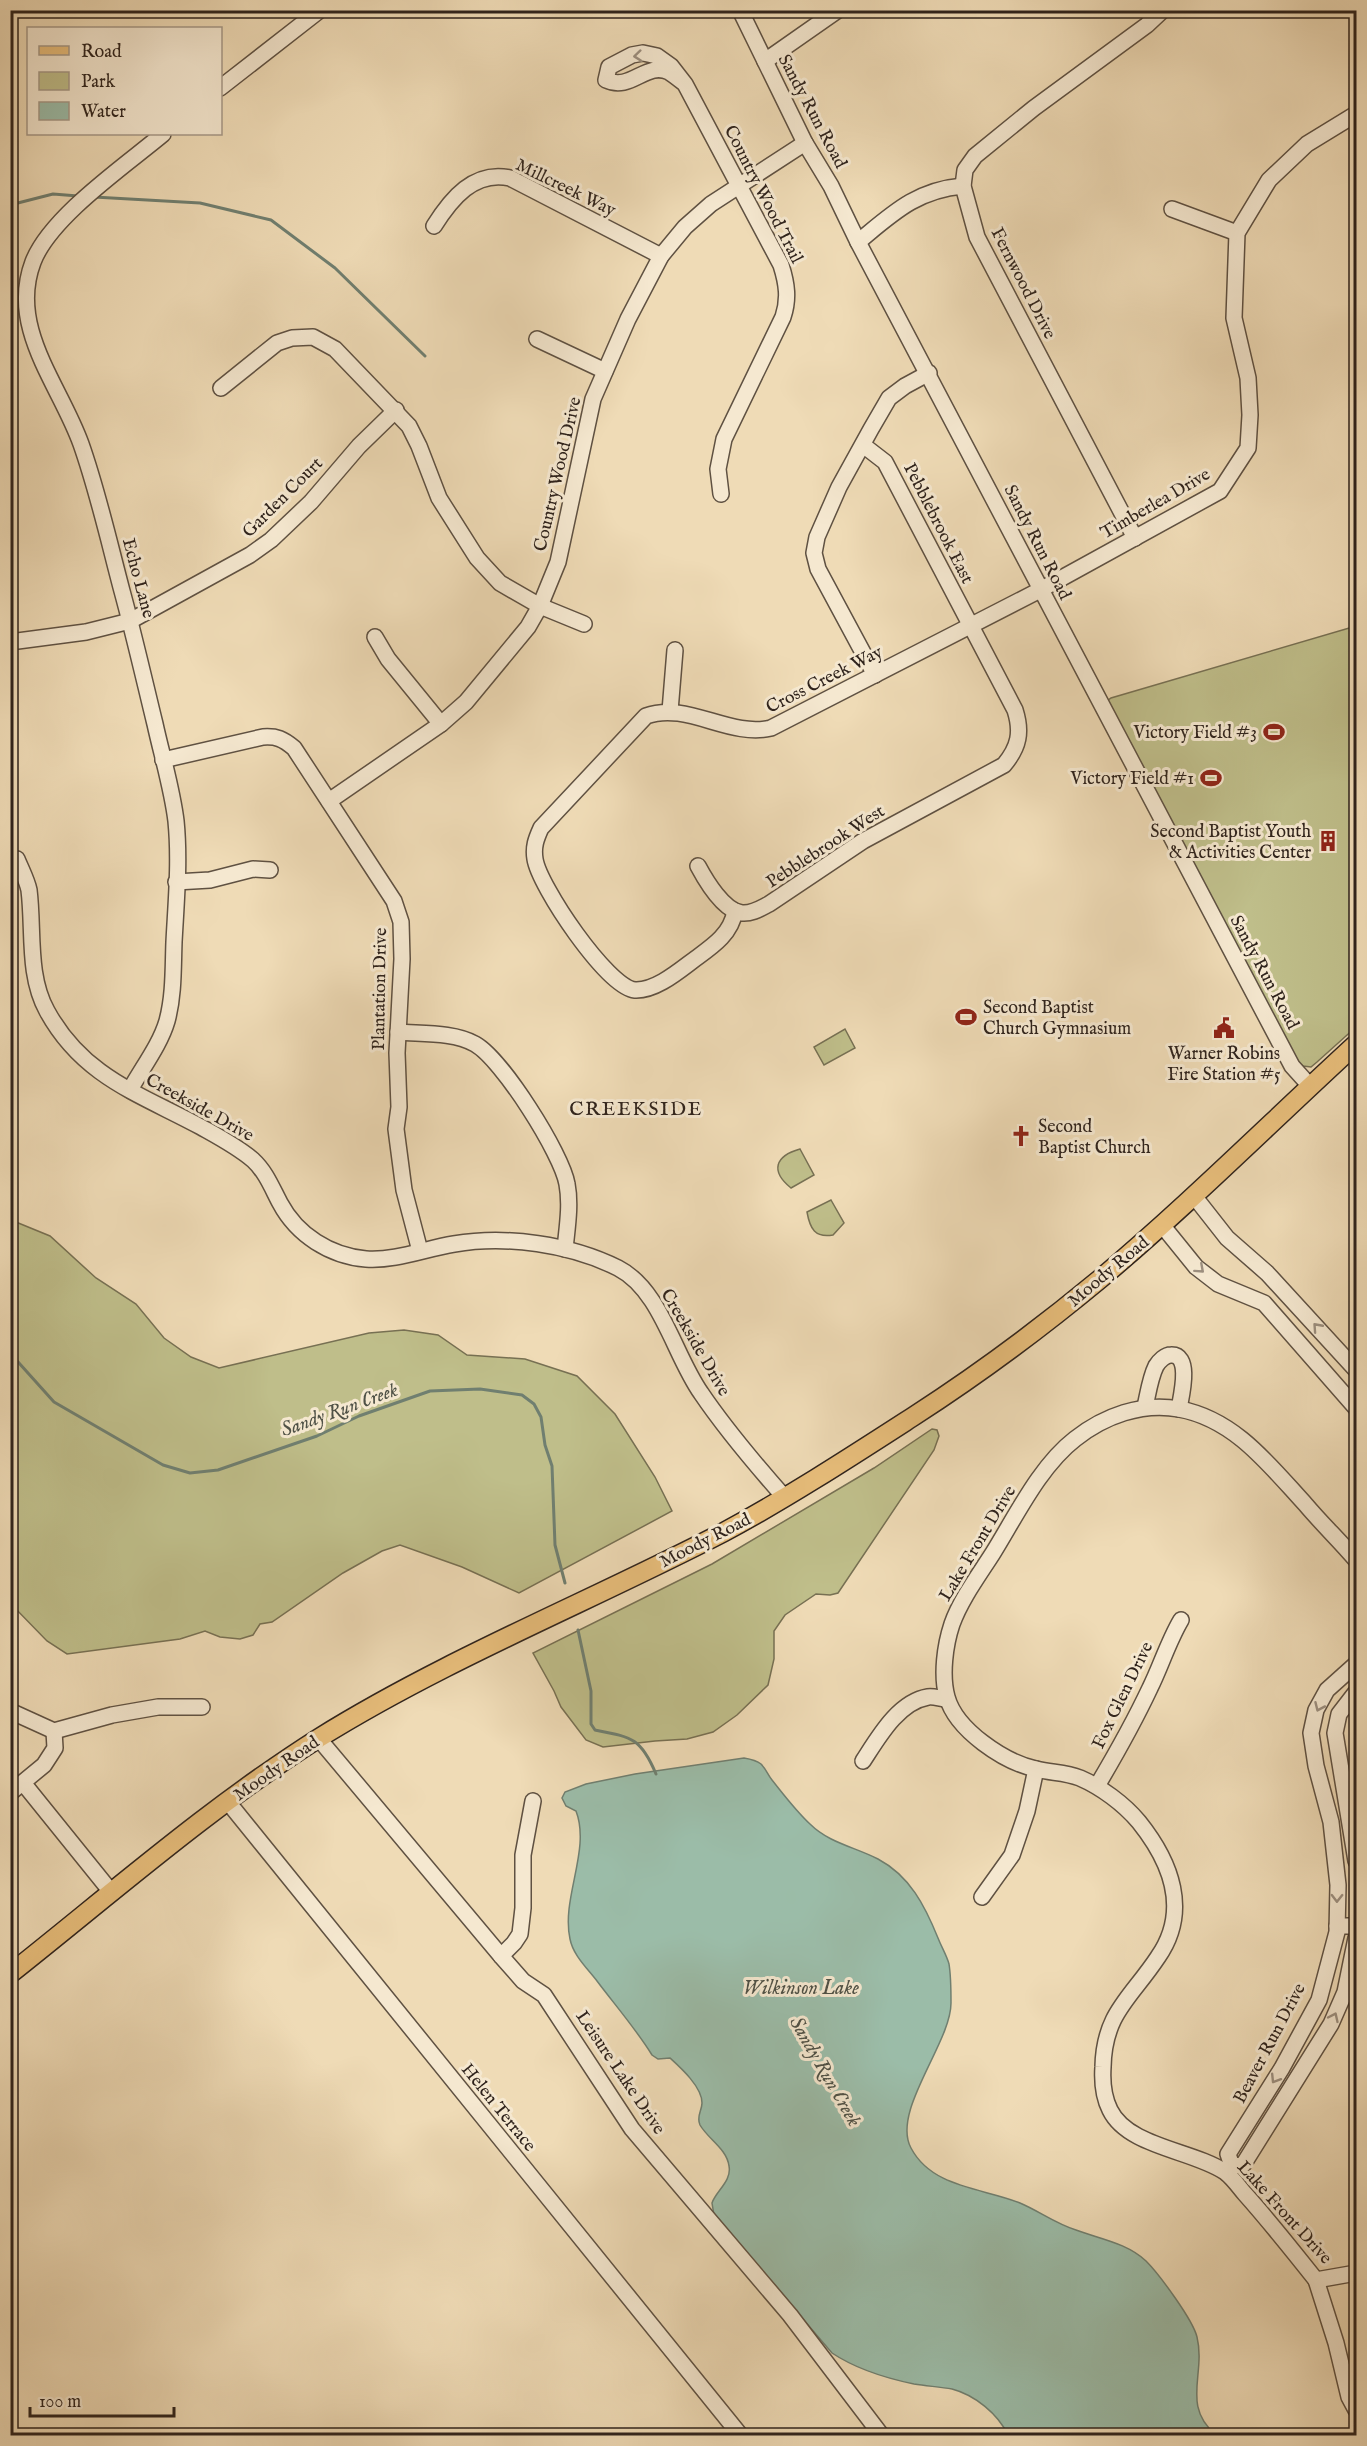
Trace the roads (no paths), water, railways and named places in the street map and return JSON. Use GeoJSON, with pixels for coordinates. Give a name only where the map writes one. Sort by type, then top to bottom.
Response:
{"type":"FeatureCollection","features":[{"type":"Feature","properties":{"kind":"main road","name":"Moody Road"},"geometry":{"type":"LineString","coordinates":[[10,1974],[228,1802],[319,1738],[384,1701],[723,1532],[785,1498],[916,1415],[1009,1352],[1101,1278],[1162,1225],[1356,1044]]}},
{"type":"Feature","properties":{"kind":"street"},"geometry":{"type":"LineString","coordinates":[[222,86],[320,10]]}},
{"type":"Feature","properties":{"kind":"street","name":"Sandy Run Road"},"geometry":{"type":"LineString","coordinates":[[740,10],[805,143],[831,186],[1040,590],[1292,1066],[1311,1086]]}},
{"type":"Feature","properties":{"kind":"street"},"geometry":{"type":"LineString","coordinates":[[765,61],[838,10]]}},
{"type":"Feature","properties":{"kind":"street"},"geometry":{"type":"LineString","coordinates":[[858,242],[906,203],[928,192],[963,186],[965,170],[975,156],[1034,108],[1147,25],[1163,10]]}},
{"type":"Feature","properties":{"kind":"street","name":"Country Wood Trail"},"geometry":{"type":"LineString","coordinates":[[685,84],[667,71],[654,70],[616,85],[606,80],[609,67],[632,55],[643,53],[657,56],[670,66],[685,84],[781,265],[787,284],[787,304],[724,439],[718,469],[721,494]]}},
{"type":"Feature","properties":{"kind":"street","name":"Timberlea Drive"},"geometry":{"type":"LineString","coordinates":[[1040,590],[1220,491],[1248,448],[1250,415],[1248,378],[1234,318],[1237,233],[1269,180],[1307,144],[1356,114]]}},
{"type":"Feature","properties":{"kind":"street","name":"Echo Lane"},"geometry":{"type":"LineString","coordinates":[[130,1090],[166,1022],[172,997],[176,825],[172,793],[130,621],[81,443],[35,346],[27,308],[27,293],[33,263],[40,248],[61,221],[162,135]]}},
{"type":"Feature","properties":{"kind":"street","name":"Country Wood Drive"},"geometry":{"type":"LineString","coordinates":[[329,801],[441,724],[466,702],[528,627],[540,606],[558,562],[593,399],[628,319],[661,256],[685,227],[711,204],[738,184],[805,143]]}},
{"type":"Feature","properties":{"kind":"street","name":"Millcreek Way"},"geometry":{"type":"LineString","coordinates":[[434,226],[446,207],[472,184],[483,178],[502,176],[661,256]]}},
{"type":"Feature","properties":{"kind":"street","name":"Fernwood Drive"},"geometry":{"type":"LineString","coordinates":[[963,186],[977,237],[1135,538]]}},
{"type":"Feature","properties":{"kind":"street"},"geometry":{"type":"LineString","coordinates":[[1172,209],[1237,233]]}},
{"type":"Feature","properties":{"kind":"street"},"geometry":{"type":"LineString","coordinates":[[221,388],[277,343],[302,336],[321,339],[335,349],[409,426],[439,498],[457,530],[477,558],[500,583],[540,606],[584,624]]}},
{"type":"Feature","properties":{"kind":"street"},"geometry":{"type":"LineString","coordinates":[[537,339],[605,371]]}},
{"type":"Feature","properties":{"kind":"street"},"geometry":{"type":"LineString","coordinates":[[875,675],[818,569],[814,553],[817,537],[838,487],[889,398],[929,373]]}},
{"type":"Feature","properties":{"kind":"street","name":"Garden Court"},"geometry":{"type":"LineString","coordinates":[[10,642],[86,632],[130,621],[250,555],[271,540],[311,502],[359,446],[396,410]]}},
{"type":"Feature","properties":{"kind":"street","name":"Pebblebrook East"},"geometry":{"type":"LineString","coordinates":[[863,446],[885,462],[970,626]]}},
{"type":"Feature","properties":{"kind":"street","name":"Cross Creek Way"},"geometry":{"type":"LineString","coordinates":[[735,911],[733,922],[717,943],[663,980],[646,989],[637,990],[624,987],[602,968],[566,917],[538,872],[534,845],[541,828],[646,716],[670,711],[759,730],[784,722],[1040,590]]}},
{"type":"Feature","properties":{"kind":"street","name":"Pebblebrook West"},"geometry":{"type":"LineString","coordinates":[[735,911],[754,912],[769,904],[863,841],[1004,765],[1013,754],[1020,732],[1019,722],[970,626]]}},
{"type":"Feature","properties":{"kind":"street"},"geometry":{"type":"LineString","coordinates":[[375,637],[388,659],[441,724]]}},
{"type":"Feature","properties":{"kind":"street"},"geometry":{"type":"LineString","coordinates":[[670,711],[675,650]]}},
{"type":"Feature","properties":{"kind":"street","name":"Plantation Drive"},"geometry":{"type":"LineString","coordinates":[[163,760],[263,737],[275,736],[285,740],[294,748],[399,911],[402,959],[398,1032],[398,1148],[411,1224],[420,1251]]}},
{"type":"Feature","properties":{"kind":"street","name":"Creekside Drive"},"geometry":{"type":"LineString","coordinates":[[17,859],[28,887],[34,970],[39,992],[47,1011],[68,1042],[95,1070],[224,1140],[254,1161],[265,1174],[292,1221],[320,1245],[338,1253],[364,1258],[389,1259],[420,1251],[490,1239],[565,1249],[618,1269],[630,1276],[651,1299],[699,1391],[744,1452],[785,1498]]}},
{"type":"Feature","properties":{"kind":"street"},"geometry":{"type":"LineString","coordinates":[[698,866],[717,896],[735,911]]}},
{"type":"Feature","properties":{"kind":"street"},"geometry":{"type":"LineString","coordinates":[[176,882],[210,879],[253,869],[270,870]]}},
{"type":"Feature","properties":{"kind":"street"},"geometry":{"type":"LineString","coordinates":[[398,1032],[467,1040],[486,1051],[498,1065],[537,1121],[562,1164],[569,1204],[565,1249]]}},
{"type":"Feature","properties":{"kind":"street"},"geometry":{"type":"LineString","coordinates":[[1194,1196],[1227,1238],[1267,1273],[1356,1370]]}},
{"type":"Feature","properties":{"kind":"street"},"geometry":{"type":"LineString","coordinates":[[1162,1225],[1196,1267],[1218,1284],[1264,1303],[1356,1408]]}},
{"type":"Feature","properties":{"kind":"street"},"geometry":{"type":"LineString","coordinates":[[1145,1407],[1157,1365],[1167,1355],[1173,1354],[1178,1356],[1183,1364],[1183,1388],[1179,1408]]}},
{"type":"Feature","properties":{"kind":"street","name":"Lake Front Drive"},"geometry":{"type":"LineString","coordinates":[[1356,1560],[1269,1464],[1233,1431],[1214,1420],[1179,1408],[1145,1407],[1100,1423],[1074,1439],[1054,1460],[970,1590],[952,1624],[944,1670],[947,1699],[970,1733],[989,1749],[1036,1769],[1058,1771],[1097,1786],[1138,1821],[1164,1860],[1176,1900],[1168,1942],[1112,2019],[1104,2042],[1103,2090],[1111,2113],[1129,2132],[1229,2170],[1316,2280],[1356,2273]]}},
{"type":"Feature","properties":{"kind":"street","name":"Fox Glen Drive"},"geometry":{"type":"LineString","coordinates":[[1097,1786],[1128,1734],[1171,1637],[1181,1620]]}},
{"type":"Feature","properties":{"kind":"street","name":"Beaver Run Drive"},"geometry":{"type":"LineString","coordinates":[[1229,2170],[1228,2154],[1290,2054],[1319,2000],[1337,1926],[1338,1885],[1331,1822],[1316,1766],[1311,1733],[1316,1710],[1327,1690],[1356,1664]]}},
{"type":"Feature","properties":{"kind":"street"},"geometry":{"type":"LineString","coordinates":[[1356,1692],[1339,1714],[1335,1733],[1356,1861]]}},
{"type":"Feature","properties":{"kind":"street"},"geometry":{"type":"LineString","coordinates":[[863,1761],[900,1713],[917,1701],[929,1697],[947,1699]]}},
{"type":"Feature","properties":{"kind":"street"},"geometry":{"type":"LineString","coordinates":[[10,1711],[54,1731],[112,1715],[158,1707],[202,1707]]}},
{"type":"Feature","properties":{"kind":"street"},"geometry":{"type":"LineString","coordinates":[[10,1793],[24,1784],[44,1765],[55,1748],[54,1731]]}},
{"type":"Feature","properties":{"kind":"street","name":"Leisure Lake Drive"},"geometry":{"type":"LineString","coordinates":[[319,1738],[501,1956],[523,1981],[544,1995],[632,2129],[790,2315],[882,2436]]}},
{"type":"Feature","properties":{"kind":"street"},"geometry":{"type":"LineString","coordinates":[[982,1897],[1012,1855],[1027,1811],[1036,1769]]}},
{"type":"Feature","properties":{"kind":"street"},"geometry":{"type":"LineString","coordinates":[[24,1784],[112,1893]]}},
{"type":"Feature","properties":{"kind":"street"},"geometry":{"type":"LineString","coordinates":[[501,1956],[520,1934],[523,1908],[523,1855],[533,1801]]}},
{"type":"Feature","properties":{"kind":"street","name":"Helen Terrace"},"geometry":{"type":"LineString","coordinates":[[228,1802],[741,2436]]}},
{"type":"Feature","properties":{"kind":"street"},"geometry":{"type":"LineString","coordinates":[[1337,1926],[1356,1926]]}},
{"type":"Feature","properties":{"kind":"street"},"geometry":{"type":"LineString","coordinates":[[1229,2170],[1243,2165],[1331,2024],[1346,1992],[1356,1938]]}},
{"type":"Feature","properties":{"kind":"street"},"geometry":{"type":"LineString","coordinates":[[1290,2054],[1308,2064]]}},
{"type":"Feature","properties":{"kind":"street"},"geometry":{"type":"LineString","coordinates":[[1316,2280],[1336,2343],[1349,2397],[1356,2410]]}},
{"type":"Feature","properties":{"kind":"water","name":"Wilkinson Lake"},"geometry":{"type":"Polygon","coordinates":[[[744,1758],[761,1764],[790,1803],[825,1836],[878,1859],[899,1874],[908,1883],[928,1915],[949,1964],[951,2003],[942,2037],[915,2096],[909,2115],[907,2133],[911,2148],[920,2161],[945,2179],[1020,2203],[1069,2227],[1122,2246],[1146,2261],[1175,2298],[1194,2329],[1199,2351],[1197,2401],[1206,2424],[1216,2435],[1008,2435],[1004,2427],[985,2406],[961,2392],[882,2376],[851,2364],[832,2353],[714,2215],[712,2203],[726,2181],[729,2166],[725,2154],[700,2125],[702,2103],[699,2091],[690,2078],[670,2058],[658,2059],[652,2055],[581,1961],[572,1945],[568,1923],[569,1907],[578,1858],[580,1826],[576,1811],[566,1806],[562,1798],[565,1792],[586,1784],[635,1774],[744,1758]]]}},
{"type":"Feature","properties":{"kind":"waterway"},"geometry":{"type":"LineString","coordinates":[[10,205],[53,194],[78,196]]}},
{"type":"Feature","properties":{"kind":"waterway"},"geometry":{"type":"LineString","coordinates":[[94,197],[200,203],[271,220],[335,268],[425,356]]}},
{"type":"Feature","properties":{"kind":"waterway","name":"Sandy Run Creek"},"geometry":{"type":"LineString","coordinates":[[10,1353],[54,1402],[163,1465],[190,1473],[218,1470],[317,1436],[359,1416],[430,1391],[480,1389],[522,1395],[534,1404],[541,1417],[545,1445],[552,1466],[555,1545],[565,1583]]}},
{"type":"Feature","properties":{"kind":"waterway","name":"Sandy Run Creek"},"geometry":{"type":"LineString","coordinates":[[578,1630],[591,1691],[591,1724],[595,1730],[634,1741],[645,1753],[656,1774]]}},
{"type":"Feature","properties":{"kind":"place","name":"Victory Field #3"},"geometry":{"type":"Point","coordinates":[1274,732]}},
{"type":"Feature","properties":{"kind":"place","name":"Victory Field #1"},"geometry":{"type":"Point","coordinates":[1211,778]}},
{"type":"Feature","properties":{"kind":"place","name":"Second Baptist Youth & Activities Center"},"geometry":{"type":"Point","coordinates":[1328,841]}},
{"type":"Feature","properties":{"kind":"place","name":"Second Baptist Church Gymnasium"},"geometry":{"type":"Point","coordinates":[966,1017]}},
{"type":"Feature","properties":{"kind":"place","name":"Warner Robins Fire Station #5"},"geometry":{"type":"Point","coordinates":[1224,1028]}},
{"type":"Feature","properties":{"kind":"place","name":"Second Baptist Church"},"geometry":{"type":"Point","coordinates":[1021,1136]}},
{"type":"Feature","properties":{"kind":"district","name":"CREEKSIDE"},"geometry":{"type":"Point","coordinates":[636,1108]}}]}
